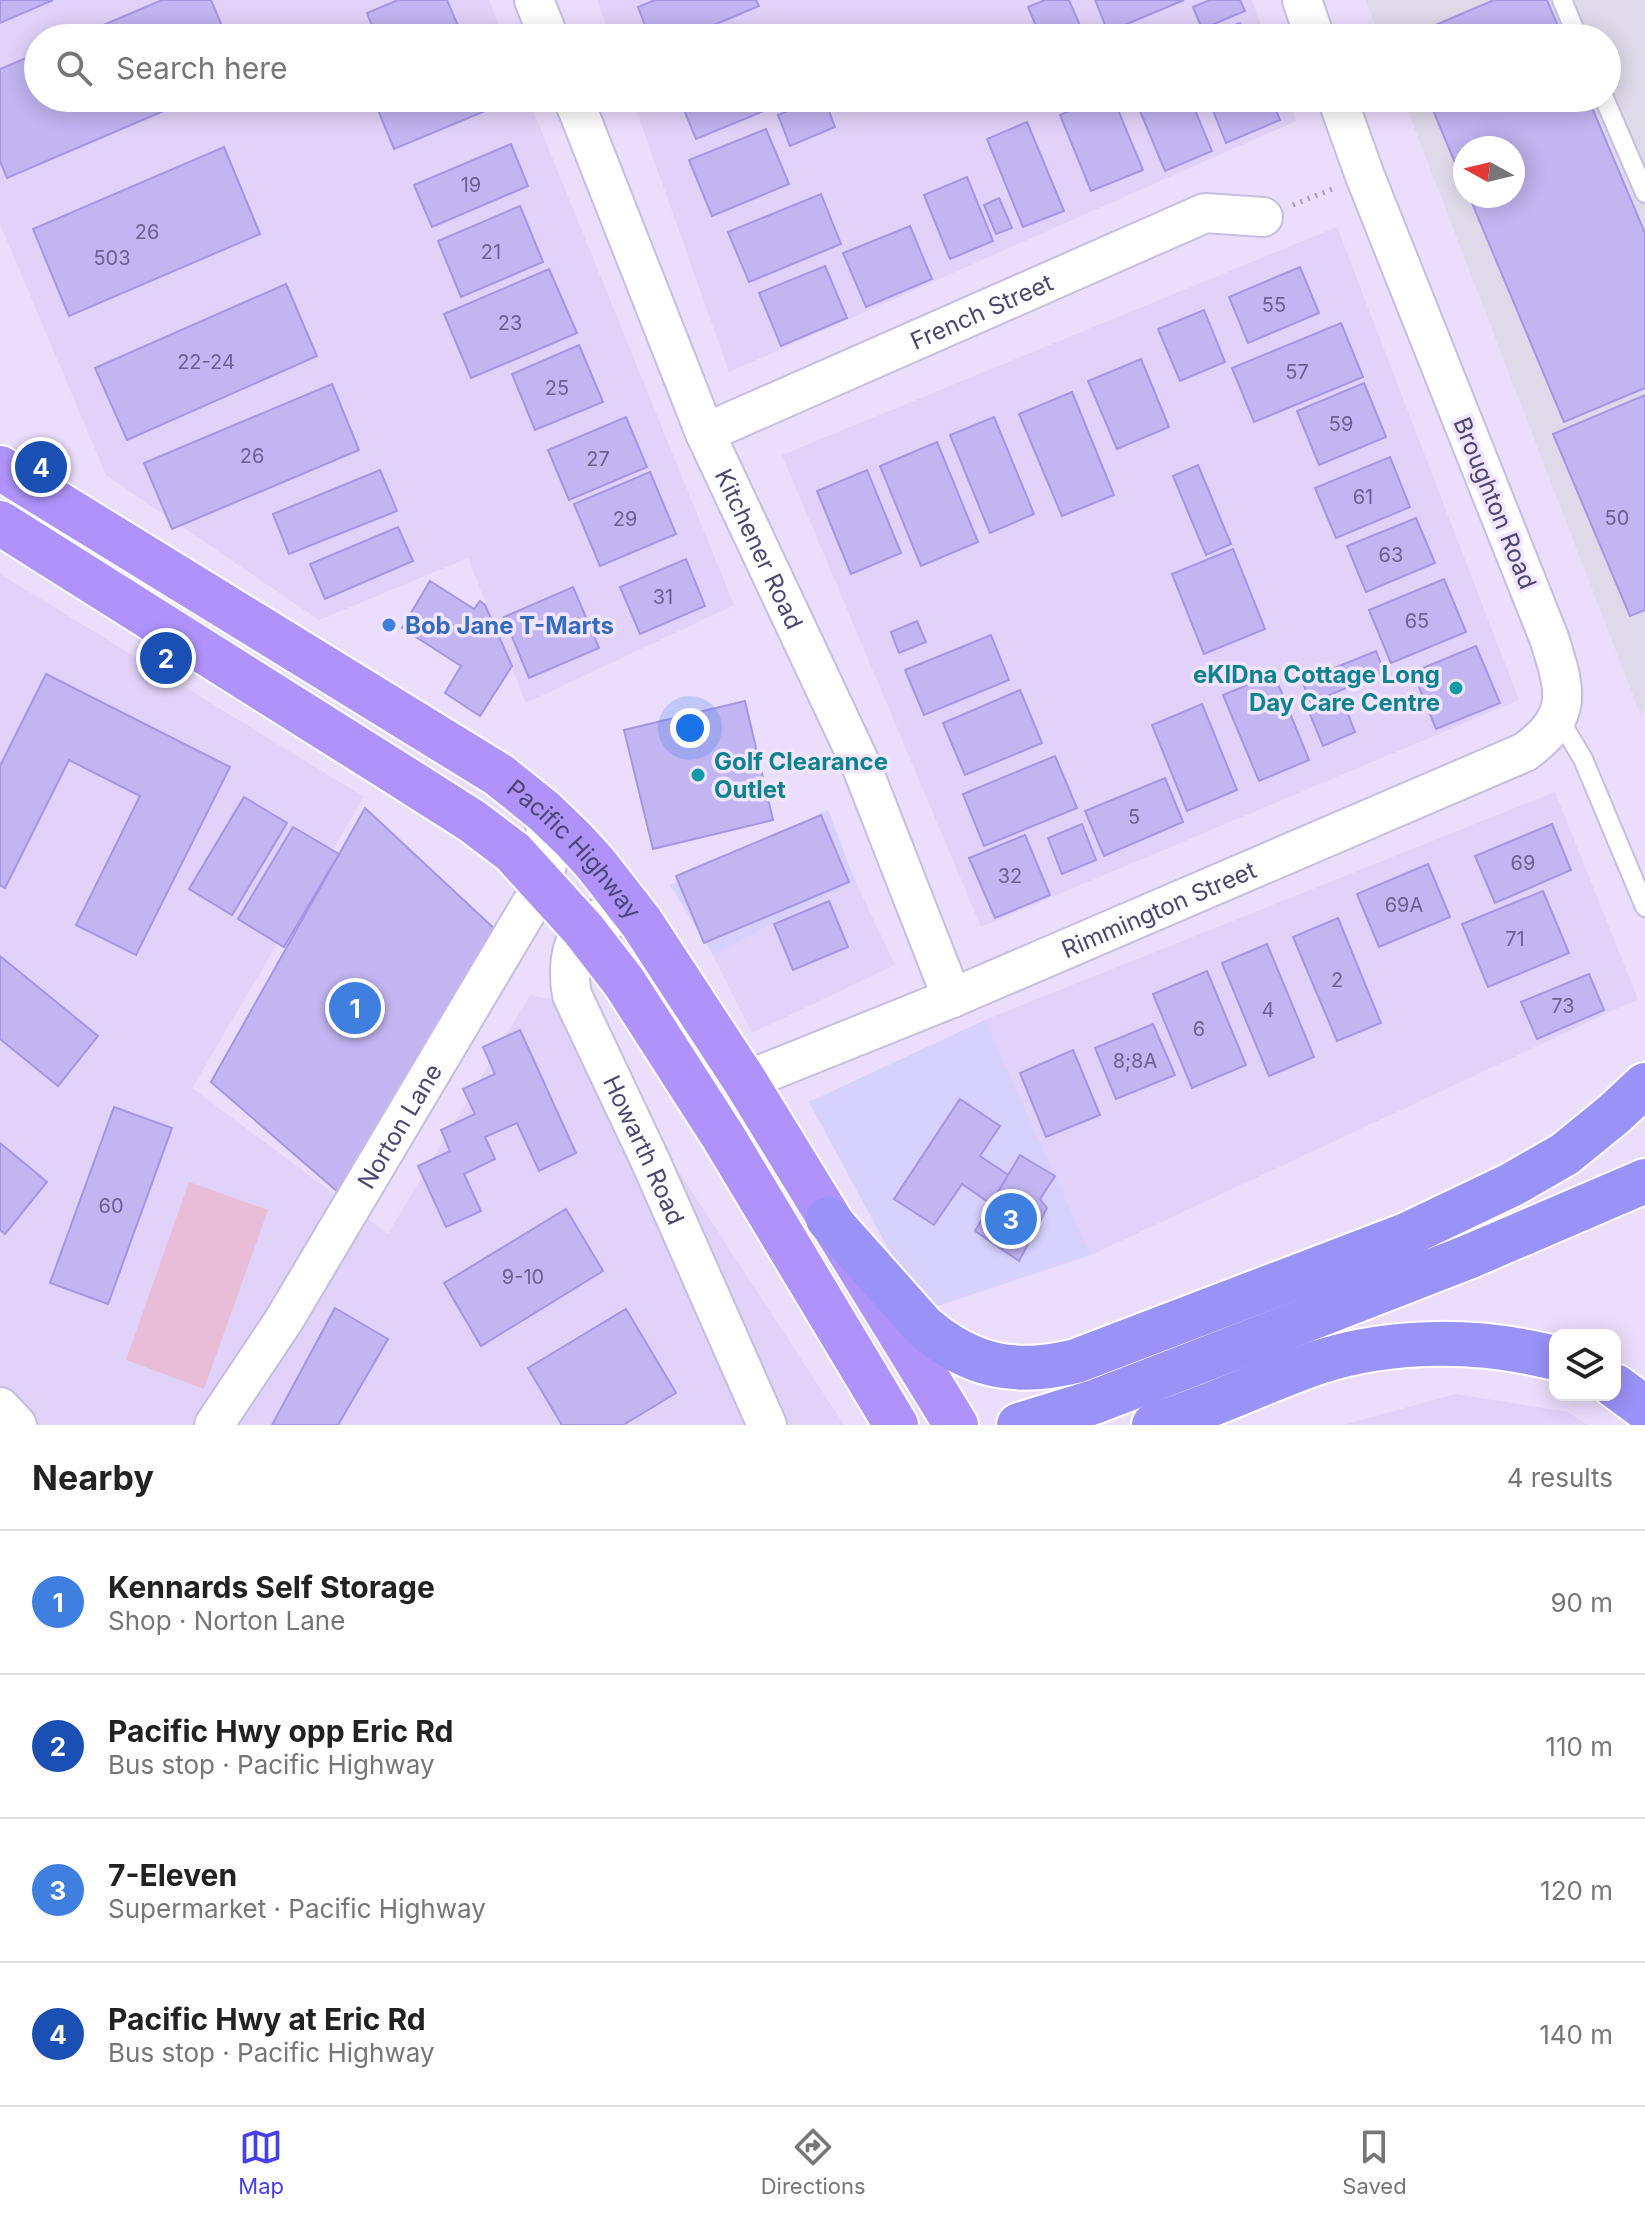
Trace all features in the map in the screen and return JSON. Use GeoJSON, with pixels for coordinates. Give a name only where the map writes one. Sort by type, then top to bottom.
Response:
{"type":"FeatureCollection","features":[{"type":"Feature","properties":{"kind":"highway","name":"Pacific Highway"},"geometry":{"type":"LineString","coordinates":[[0,468],[412,719],[499,775],[545,812],[595,863],[641,922],[745,1081],[956,1425]]}},
{"type":"Feature","properties":{"kind":"highway","name":"Pacific Highway"},"geometry":{"type":"LineString","coordinates":[[0,523],[472,821],[513,852],[583,929],[661,1037],[896,1425]]}},
{"type":"Feature","properties":{"kind":"highway"},"geometry":{"type":"LineString","coordinates":[[828,1219],[924,1327],[942,1342],[965,1356],[985,1363],[1016,1368],[1047,1368],[1076,1361],[1406,1235],[1511,1185],[1565,1154],[1645,1085]]}},
{"type":"Feature","properties":{"kind":"highway"},"geometry":{"type":"LineString","coordinates":[[1019,1425],[1094,1402],[1468,1257],[1645,1181]]}},
{"type":"Feature","properties":{"kind":"highway"},"geometry":{"type":"LineString","coordinates":[[1154,1425],[1349,1354],[1413,1345],[1491,1347],[1549,1357]]}},
{"type":"Feature","properties":{"kind":"highway"},"geometry":{"type":"LineString","coordinates":[[1228,1425],[1373,1365],[1412,1355],[1491,1347]]}},
{"type":"Feature","properties":{"kind":"highway"},"geometry":{"type":"LineString","coordinates":[[868,1378],[905,1408],[941,1425]]}},
{"type":"Feature","properties":{"kind":"highway"},"geometry":{"type":"LineString","coordinates":[[1621,1390],[1645,1408]]}},
{"type":"Feature","properties":{"kind":"street"},"geometry":{"type":"LineString","coordinates":[[534,0],[543,24]]}},
{"type":"Feature","properties":{"kind":"street","name":"Kitchener Road"},"geometry":{"type":"LineString","coordinates":[[579,112],[705,433],[861,765],[952,998]]}},
{"type":"Feature","properties":{"kind":"street","name":"Broughton Road"},"geometry":{"type":"LineString","coordinates":[[1342,112],[1549,638],[1562,694],[1559,719]]}},
{"type":"Feature","properties":{"kind":"street","name":"French Street"},"geometry":{"type":"LineString","coordinates":[[705,433],[1205,213],[1263,217]]}},
{"type":"Feature","properties":{"kind":"street","name":"Rimmington Street"},"geometry":{"type":"LineString","coordinates":[[745,1081],[952,998],[1525,752],[1545,737],[1559,719]]}},
{"type":"Feature","properties":{"kind":"street","name":"Norton Lane"},"geometry":{"type":"LineString","coordinates":[[214,1425],[284,1320],[543,884],[547,864],[545,812]]}},
{"type":"Feature","properties":{"kind":"street"},"geometry":{"type":"LineString","coordinates":[[583,929],[594,921],[611,916],[641,922]]}},
{"type":"Feature","properties":{"kind":"street","name":"Howarth Road"},"geometry":{"type":"LineString","coordinates":[[583,929],[568,968],[572,995],[649,1158],[767,1425]]}},
{"type":"Feature","properties":{"kind":"street"},"geometry":{"type":"LineString","coordinates":[[0,1407],[17,1425]]}},
{"type":"Feature","properties":{"kind":"lane"},"geometry":{"type":"LineString","coordinates":[[1562,0],[1572,24]]}},
{"type":"Feature","properties":{"kind":"lane"},"geometry":{"type":"LineString","coordinates":[[1610,112],[1645,193]]}},
{"type":"Feature","properties":{"kind":"lane"},"geometry":{"type":"LineString","coordinates":[[1559,719],[1583,759],[1645,907]]}},
{"type":"Feature","properties":{"kind":"path"},"geometry":{"type":"LineString","coordinates":[[1263,217],[1365,176]]}},
{"type":"Feature","properties":{"kind":"shaded area"},"geometry":{"type":"Polygon","coordinates":[[[0,0],[489,0],[498,24],[24,24],[24,112],[534,112],[734,605],[526,703],[468,558],[319,620],[106,475],[0,224],[0,0]]]}},
{"type":"Feature","properties":{"kind":"shaded area"},"geometry":{"type":"Polygon","coordinates":[[[597,0],[1252,0],[1261,24],[606,24],[597,0]]]}},
{"type":"Feature","properties":{"kind":"shaded area"},"geometry":{"type":"Polygon","coordinates":[[[1366,0],[1645,0],[1645,707],[1641,716],[1408,112],[1621,112],[1621,24],[1375,24],[1366,0]]]}},
{"type":"Feature","properties":{"kind":"shaded area"},"geometry":{"type":"Polygon","coordinates":[[[637,112],[1293,112],[1296,121],[729,372],[637,112]]]}},
{"type":"Feature","properties":{"kind":"shaded area"},"geometry":{"type":"Polygon","coordinates":[[[1337,227],[1519,700],[981,927],[782,455],[1337,227]]]}},
{"type":"Feature","properties":{"kind":"shaded area"},"geometry":{"type":"Polygon","coordinates":[[[0,574],[364,797],[192,1088],[388,1234],[530,995],[569,1003],[844,1425],[0,1425],[0,574]]]}},
{"type":"Feature","properties":{"kind":"shaded area"},"geometry":{"type":"Polygon","coordinates":[[[1555,792],[1638,999],[1091,1255],[985,1020],[1555,792]]]}},
{"type":"Feature","properties":{"kind":"shaded area"},"geometry":{"type":"Polygon","coordinates":[[[828,810],[855,881],[713,955],[670,885],[828,810]]]}},
{"type":"Feature","properties":{"kind":"shaded area"},"geometry":{"type":"Polygon","coordinates":[[[855,881],[895,965],[752,1033],[713,955],[855,881]]]}},
{"type":"Feature","properties":{"kind":"shaded area"},"geometry":{"type":"Polygon","coordinates":[[[985,1020],[1091,1255],[922,1311],[809,1102],[985,1020]]]}},
{"type":"Feature","properties":{"kind":"shaded area"},"geometry":{"type":"Polygon","coordinates":[[[189,1182],[268,1210],[204,1389],[126,1360],[189,1182]]]}},
{"type":"Feature","properties":{"kind":"shaded area"},"geometry":{"type":"Polygon","coordinates":[[[1455,1394],[1568,1412],[1587,1425],[1343,1425],[1455,1394]]]}},
{"type":"Feature","properties":{"kind":"building"},"geometry":{"type":"Polygon","coordinates":[[[0,0],[53,0],[0,23],[0,0]]]}},
{"type":"Feature","properties":{"kind":"building"},"geometry":{"type":"Polygon","coordinates":[[[162,0],[211,0],[221,24],[106,24],[162,0]]]}},
{"type":"Feature","properties":{"kind":"building"},"geometry":{"type":"Polygon","coordinates":[[[398,0],[447,0],[457,24],[371,24],[367,13],[398,0]]]}},
{"type":"Feature","properties":{"kind":"building"},"geometry":{"type":"Polygon","coordinates":[[[655,0],[756,0],[759,6],[716,24],[645,24],[638,7],[655,0]]]}},
{"type":"Feature","properties":{"kind":"building"},"geometry":{"type":"Polygon","coordinates":[[[1045,0],[1069,0],[1079,24],[1035,24],[1028,7],[1045,0]]]}},
{"type":"Feature","properties":{"kind":"building"},"geometry":{"type":"Polygon","coordinates":[[[1095,0],[1184,0],[1127,24],[1105,24],[1095,0]]]}},
{"type":"Feature","properties":{"kind":"building"},"geometry":{"type":"Polygon","coordinates":[[[1210,0],[1240,0],[1245,11],[1214,24],[1200,24],[1193,7],[1210,0]]]}},
{"type":"Feature","properties":{"kind":"building"},"geometry":{"type":"Polygon","coordinates":[[[1494,0],[1547,0],[1557,24],[1438,24],[1494,0]]]}},
{"type":"Feature","properties":{"kind":"building"},"geometry":{"type":"Polygon","coordinates":[[[24,59],[24,112],[161,112],[7,178],[0,161],[0,69],[24,59]]]}},
{"type":"Feature","properties":{"kind":"building"},"geometry":{"type":"Polygon","coordinates":[[[379,112],[483,112],[394,149],[379,112]]]}},
{"type":"Feature","properties":{"kind":"building"},"geometry":{"type":"Polygon","coordinates":[[[685,112],[761,112],[696,139],[685,112]]]}},
{"type":"Feature","properties":{"kind":"building"},"geometry":{"type":"Polygon","coordinates":[[[785,112],[829,112],[835,127],[790,146],[778,115],[785,112]]]}},
{"type":"Feature","properties":{"kind":"building"},"geometry":{"type":"Polygon","coordinates":[[[1067,112],[1119,112],[1143,170],[1091,191],[1060,115],[1067,112]]]}},
{"type":"Feature","properties":{"kind":"building"},"geometry":{"type":"Polygon","coordinates":[[[1140,112],[1196,112],[1212,151],[1165,171],[1140,112]]]}},
{"type":"Feature","properties":{"kind":"building"},"geometry":{"type":"Polygon","coordinates":[[[1214,112],[1277,112],[1280,120],[1226,143],[1214,112]]]}},
{"type":"Feature","properties":{"kind":"building"},"geometry":{"type":"Polygon","coordinates":[[[1434,112],[1594,112],[1645,233],[1645,388],[1564,422],[1474,208],[1525,208],[1525,136],[1453,136],[1453,158],[1434,112]]]}},
{"type":"Feature","properties":{"kind":"building"},"geometry":{"type":"Polygon","coordinates":[[[1027,122],[1064,211],[1023,227],[987,139],[1027,122]]]}},
{"type":"Feature","properties":{"kind":"building"},"geometry":{"type":"Polygon","coordinates":[[[766,129],[789,184],[712,216],[689,160],[766,129]]]}},
{"type":"Feature","properties":{"kind":"building"},"geometry":{"type":"Polygon","coordinates":[[[511,144],[528,186],[432,227],[414,185],[511,144]]]}},
{"type":"Feature","properties":{"kind":"building"},"geometry":{"type":"Polygon","coordinates":[[[224,147],[260,234],[69,316],[33,229],[224,147]]]}},
{"type":"Feature","properties":{"kind":"building"},"geometry":{"type":"Polygon","coordinates":[[[967,177],[993,241],[950,259],[924,195],[967,177]]]}},
{"type":"Feature","properties":{"kind":"building"},"geometry":{"type":"Polygon","coordinates":[[[821,194],[841,244],[749,282],[728,232],[821,194]]]}},
{"type":"Feature","properties":{"kind":"building"},"geometry":{"type":"Polygon","coordinates":[[[999,198],[1012,228],[996,234],[984,205],[999,198]]]}},
{"type":"Feature","properties":{"kind":"building"},"geometry":{"type":"Polygon","coordinates":[[[520,206],[543,262],[461,297],[438,241],[520,206]]]}},
{"type":"Feature","properties":{"kind":"building"},"geometry":{"type":"Polygon","coordinates":[[[910,226],[932,279],[866,307],[843,253],[910,226]]]}},
{"type":"Feature","properties":{"kind":"building"},"geometry":{"type":"Polygon","coordinates":[[[825,266],[847,318],[781,346],[759,293],[825,266]]]}},
{"type":"Feature","properties":{"kind":"building"},"geometry":{"type":"Polygon","coordinates":[[[1300,267],[1319,313],[1248,343],[1229,297],[1300,267]]]}},
{"type":"Feature","properties":{"kind":"building"},"geometry":{"type":"Polygon","coordinates":[[[549,269],[577,333],[471,378],[444,314],[549,269]]]}},
{"type":"Feature","properties":{"kind":"building"},"geometry":{"type":"Polygon","coordinates":[[[286,284],[317,356],[127,440],[95,368],[286,284]]]}},
{"type":"Feature","properties":{"kind":"building"},"geometry":{"type":"Polygon","coordinates":[[[1204,310],[1225,362],[1180,381],[1158,329],[1204,310]]]}},
{"type":"Feature","properties":{"kind":"building"},"geometry":{"type":"Polygon","coordinates":[[[1341,323],[1363,377],[1254,422],[1232,368],[1341,323]]]}},
{"type":"Feature","properties":{"kind":"building"},"geometry":{"type":"Polygon","coordinates":[[[579,345],[603,402],[535,430],[512,374],[579,345]]]}},
{"type":"Feature","properties":{"kind":"building"},"geometry":{"type":"Polygon","coordinates":[[[1141,359],[1169,427],[1117,449],[1088,381],[1141,359]]]}},
{"type":"Feature","properties":{"kind":"building"},"geometry":{"type":"Polygon","coordinates":[[[1364,383],[1386,437],[1319,465],[1297,411],[1364,383]]]}},
{"type":"Feature","properties":{"kind":"building"},"geometry":{"type":"Polygon","coordinates":[[[332,384],[359,450],[172,529],[144,463],[332,384]]]}},
{"type":"Feature","properties":{"kind":"building"},"geometry":{"type":"Polygon","coordinates":[[[1072,392],[1114,495],[1062,516],[1019,414],[1072,392]]]}},
{"type":"Feature","properties":{"kind":"building"},"geometry":{"type":"Polygon","coordinates":[[[1645,395],[1645,610],[1630,616],[1553,434],[1645,395]]]}},
{"type":"Feature","properties":{"kind":"building"},"geometry":{"type":"Polygon","coordinates":[[[626,417],[647,467],[569,500],[548,450],[626,417]]]}},
{"type":"Feature","properties":{"kind":"building"},"geometry":{"type":"Polygon","coordinates":[[[994,417],[1034,514],[990,533],[950,435],[994,417]]]}},
{"type":"Feature","properties":{"kind":"building"},"geometry":{"type":"Polygon","coordinates":[[[937,442],[978,542],[921,566],[880,466],[937,442]]]}},
{"type":"Feature","properties":{"kind":"building"},"geometry":{"type":"Polygon","coordinates":[[[1390,457],[1410,507],[1336,538],[1315,488],[1390,457]]]}},
{"type":"Feature","properties":{"kind":"building"},"geometry":{"type":"Polygon","coordinates":[[[1198,465],[1231,544],[1206,555],[1173,476],[1198,465]]]}},
{"type":"Feature","properties":{"kind":"building"},"geometry":{"type":"Polygon","coordinates":[[[380,470],[397,511],[289,554],[273,514],[380,470]]]}},
{"type":"Feature","properties":{"kind":"building"},"geometry":{"type":"Polygon","coordinates":[[[867,470],[901,553],[851,574],[817,491],[867,470]]]}},
{"type":"Feature","properties":{"kind":"building"},"geometry":{"type":"Polygon","coordinates":[[[650,472],[676,534],[600,566],[574,504],[650,472]]]}},
{"type":"Feature","properties":{"kind":"building"},"geometry":{"type":"Polygon","coordinates":[[[1416,518],[1435,563],[1366,592],[1347,546],[1416,518]]]}},
{"type":"Feature","properties":{"kind":"building"},"geometry":{"type":"Polygon","coordinates":[[[398,527],[413,561],[325,599],[310,564],[398,527]]]}},
{"type":"Feature","properties":{"kind":"building"},"geometry":{"type":"Polygon","coordinates":[[[1233,549],[1265,629],[1204,654],[1172,574],[1233,549]]]}},
{"type":"Feature","properties":{"kind":"building"},"geometry":{"type":"Polygon","coordinates":[[[686,559],[705,606],[640,634],[620,587],[686,559]]]}},
{"type":"Feature","properties":{"kind":"building"},"geometry":{"type":"Polygon","coordinates":[[[1444,579],[1466,632],[1391,663],[1369,610],[1444,579]]]}},
{"type":"Feature","properties":{"kind":"building"},"geometry":{"type":"Polygon","coordinates":[[[430,581],[474,609],[480,601],[485,605],[512,666],[480,716],[445,693],[461,666],[402,628],[430,581]]]}},
{"type":"Feature","properties":{"kind":"building"},"geometry":{"type":"Polygon","coordinates":[[[573,587],[599,648],[529,678],[504,617],[573,587]]]}},
{"type":"Feature","properties":{"kind":"building"},"geometry":{"type":"Polygon","coordinates":[[[917,621],[926,642],[899,653],[891,632],[917,621]]]}},
{"type":"Feature","properties":{"kind":"building"},"geometry":{"type":"Polygon","coordinates":[[[991,635],[1009,680],[924,715],[905,670],[991,635]]]}},
{"type":"Feature","properties":{"kind":"building","name":"eKIDna Cottage Long Day Care Centre"},"geometry":{"type":"Polygon","coordinates":[[[1476,646],[1500,703],[1436,729],[1413,672],[1476,646]]]}},
{"type":"Feature","properties":{"kind":"building"},"geometry":{"type":"Polygon","coordinates":[[[1376,651],[1384,672],[1311,703],[1302,681],[1376,651]]]}},
{"type":"Feature","properties":{"kind":"building"},"geometry":{"type":"Polygon","coordinates":[[[46,674],[230,767],[136,955],[76,925],[140,796],[69,760],[5,888],[0,885],[0,766],[46,674]]]}},
{"type":"Feature","properties":{"kind":"building"},"geometry":{"type":"Polygon","coordinates":[[[1274,674],[1309,760],[1259,781],[1223,695],[1274,674]]]}},
{"type":"Feature","properties":{"kind":"building"},"geometry":{"type":"Polygon","coordinates":[[[1020,690],[1042,743],[965,775],[943,723],[1020,690]]]}},
{"type":"Feature","properties":{"kind":"building"},"geometry":{"type":"Polygon","coordinates":[[[1342,699],[1355,732],[1323,746],[1309,712],[1342,699]]]}},
{"type":"Feature","properties":{"kind":"building","name":"Golf Clearance Outlet"},"geometry":{"type":"Polygon","coordinates":[[[745,701],[773,820],[653,849],[624,730],[745,701]]]}},
{"type":"Feature","properties":{"kind":"building"},"geometry":{"type":"Polygon","coordinates":[[[1202,704],[1237,790],[1187,811],[1152,725],[1202,704]]]}},
{"type":"Feature","properties":{"kind":"building"},"geometry":{"type":"Polygon","coordinates":[[[1055,756],[1077,808],[984,846],[963,794],[1055,756]]]}},
{"type":"Feature","properties":{"kind":"building"},"geometry":{"type":"Polygon","coordinates":[[[1165,778],[1183,822],[1104,856],[1085,811],[1165,778]]]}},
{"type":"Feature","properties":{"kind":"building"},"geometry":{"type":"Polygon","coordinates":[[[244,797],[287,823],[232,915],[189,889],[244,797]]]}},
{"type":"Feature","properties":{"kind":"building"},"geometry":{"type":"Polygon","coordinates":[[[365,808],[500,934],[347,1200],[211,1082],[365,808]]]}},
{"type":"Feature","properties":{"kind":"building"},"geometry":{"type":"Polygon","coordinates":[[[821,815],[849,882],[704,943],[676,876],[821,815]]]}},
{"type":"Feature","properties":{"kind":"building"},"geometry":{"type":"Polygon","coordinates":[[[1082,824],[1096,860],[1062,874],[1048,838],[1082,824]]]}},
{"type":"Feature","properties":{"kind":"building"},"geometry":{"type":"Polygon","coordinates":[[[1552,824],[1571,870],[1495,903],[1475,856],[1552,824]]]}},
{"type":"Feature","properties":{"kind":"building"},"geometry":{"type":"Polygon","coordinates":[[[293,827],[339,854],[284,947],[238,919],[293,827]]]}},
{"type":"Feature","properties":{"kind":"building"},"geometry":{"type":"Polygon","coordinates":[[[1025,835],[1050,895],[995,918],[969,858],[1025,835]]]}},
{"type":"Feature","properties":{"kind":"building"},"geometry":{"type":"Polygon","coordinates":[[[1428,864],[1450,917],[1379,947],[1357,894],[1428,864]]]}},
{"type":"Feature","properties":{"kind":"building"},"geometry":{"type":"Polygon","coordinates":[[[1543,891],[1569,953],[1488,987],[1462,924],[1543,891]]]}},
{"type":"Feature","properties":{"kind":"building"},"geometry":{"type":"Polygon","coordinates":[[[829,901],[848,947],[793,970],[774,924],[829,901]]]}},
{"type":"Feature","properties":{"kind":"building"},"geometry":{"type":"Polygon","coordinates":[[[1338,918],[1381,1023],[1337,1041],[1293,937],[1338,918]]]}},
{"type":"Feature","properties":{"kind":"building"},"geometry":{"type":"Polygon","coordinates":[[[1267,944],[1314,1057],[1269,1076],[1222,963],[1267,944]]]}},
{"type":"Feature","properties":{"kind":"building"},"geometry":{"type":"Polygon","coordinates":[[[0,956],[98,1036],[58,1086],[0,1039],[0,956]]]}},
{"type":"Feature","properties":{"kind":"building"},"geometry":{"type":"Polygon","coordinates":[[[1207,971],[1246,1065],[1192,1088],[1153,994],[1207,971]]]}},
{"type":"Feature","properties":{"kind":"building"},"geometry":{"type":"Polygon","coordinates":[[[1589,974],[1604,1010],[1537,1039],[1521,1002],[1589,974]]]}},
{"type":"Feature","properties":{"kind":"building"},"geometry":{"type":"Polygon","coordinates":[[[1153,1024],[1175,1075],[1116,1099],[1095,1048],[1153,1024]]]}},
{"type":"Feature","properties":{"kind":"building"},"geometry":{"type":"Polygon","coordinates":[[[520,1030],[576,1153],[539,1171],[517,1123],[485,1137],[495,1159],[464,1174],[481,1211],[446,1227],[418,1166],[450,1151],[441,1130],[475,1114],[463,1089],[495,1074],[483,1047],[520,1030]]]}},
{"type":"Feature","properties":{"kind":"building"},"geometry":{"type":"Polygon","coordinates":[[[1073,1050],[1100,1115],[1046,1137],[1020,1073],[1073,1050]]]}},
{"type":"Feature","properties":{"kind":"building"},"geometry":{"type":"Polygon","coordinates":[[[960,1099],[1000,1126],[980,1156],[1016,1180],[997,1208],[962,1184],[934,1225],[894,1199],[960,1099]]]}},
{"type":"Feature","properties":{"kind":"building"},"geometry":{"type":"Polygon","coordinates":[[[114,1107],[172,1128],[108,1304],[50,1283],[114,1107]]]}},
{"type":"Feature","properties":{"kind":"building"},"geometry":{"type":"Polygon","coordinates":[[[0,1143],[47,1182],[5,1234],[0,1230],[0,1143]]]}},
{"type":"Feature","properties":{"kind":"building"},"geometry":{"type":"Polygon","coordinates":[[[1020,1155],[1055,1176],[1040,1199],[1047,1208],[1019,1261],[975,1231],[1020,1155]]]}},
{"type":"Feature","properties":{"kind":"building"},"geometry":{"type":"Polygon","coordinates":[[[566,1209],[603,1271],[481,1346],[444,1283],[566,1209]]]}},
{"type":"Feature","properties":{"kind":"building"},"geometry":{"type":"Polygon","coordinates":[[[335,1308],[388,1339],[338,1425],[272,1425],[335,1308]]]}},
{"type":"Feature","properties":{"kind":"building"},"geometry":{"type":"Polygon","coordinates":[[[626,1309],[676,1393],[623,1425],[562,1425],[528,1368],[626,1309]]]}},
{"type":"Feature","properties":{"kind":"place","name":"Pacific Hwy at Eric Rd"},"geometry":{"type":"Point","coordinates":[41,467]}},
{"type":"Feature","properties":{"kind":"place","name":"Bob Jane T-Marts"},"geometry":{"type":"Point","coordinates":[389,625]}},
{"type":"Feature","properties":{"kind":"place","name":"Pacific Hwy opp Eric Rd"},"geometry":{"type":"Point","coordinates":[166,658]}},
{"type":"Feature","properties":{"kind":"place","name":"eKIDna Cottage Long Day Care Centre"},"geometry":{"type":"Point","coordinates":[1456,688]}},
{"type":"Feature","properties":{"kind":"place","name":"Golf Clearance Outlet"},"geometry":{"type":"Point","coordinates":[698,775]}},
{"type":"Feature","properties":{"kind":"place","name":"Kennards Self Storage"},"geometry":{"type":"Point","coordinates":[355,1008]}},
{"type":"Feature","properties":{"kind":"place","name":"7-Eleven"},"geometry":{"type":"Point","coordinates":[1011,1219]}}]}
